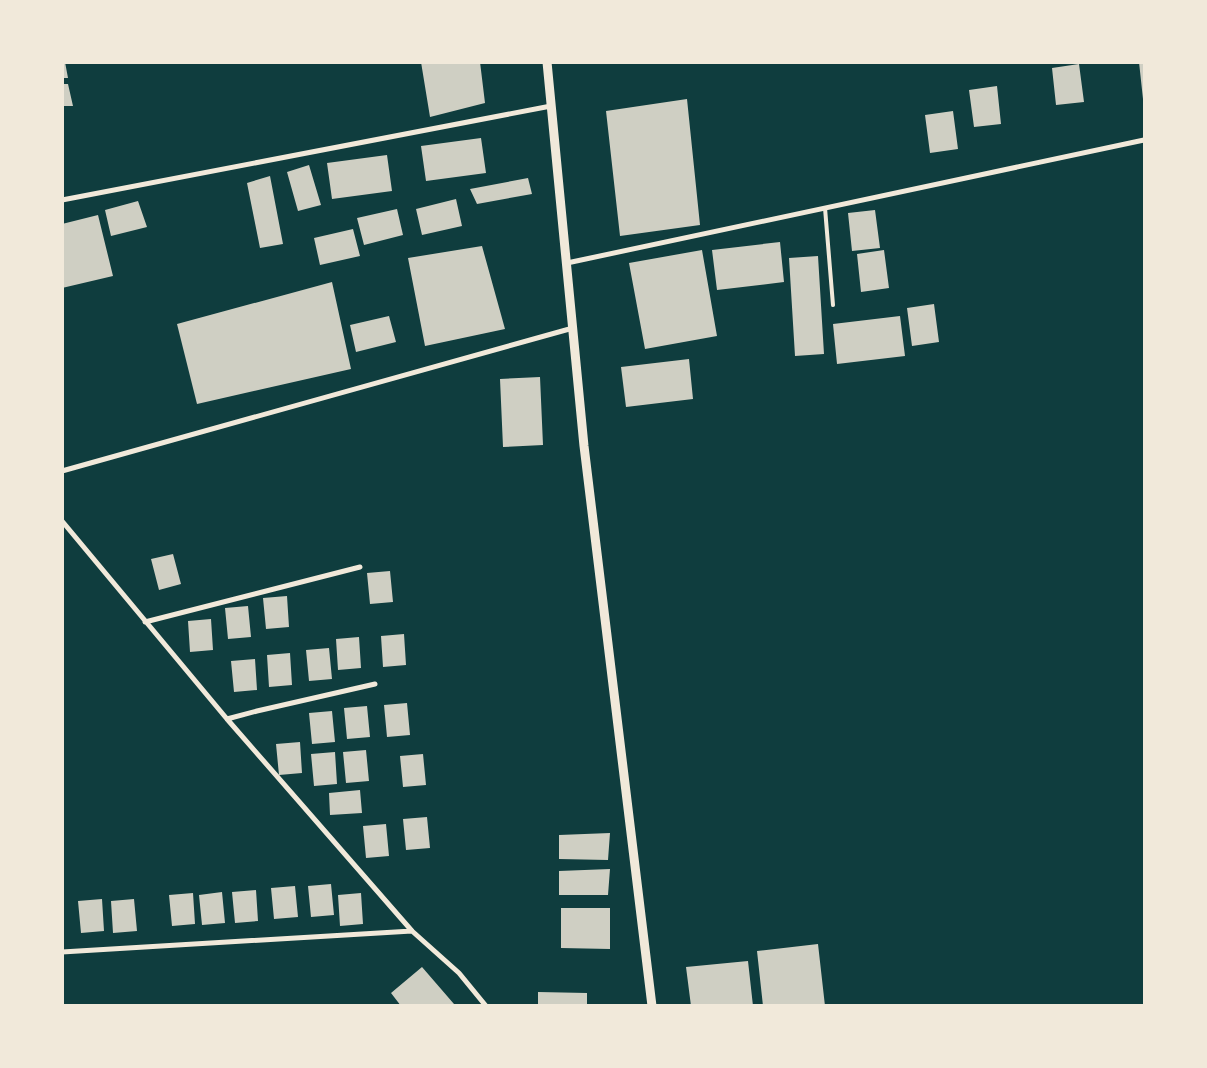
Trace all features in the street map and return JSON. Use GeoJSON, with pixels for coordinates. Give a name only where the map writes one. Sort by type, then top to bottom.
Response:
{"type":"FeatureCollection","features":[{"type":"Feature","properties":{"kind":"street"},"geometry":{"type":"LineString","coordinates":[[547,62],[586,456],[652,1006]]}},
{"type":"Feature","properties":{"kind":"street"},"geometry":{"type":"LineString","coordinates":[[62,200],[551,106]]}},
{"type":"Feature","properties":{"kind":"street"},"geometry":{"type":"LineString","coordinates":[[567,263],[1144,140]]}},
{"type":"Feature","properties":{"kind":"street"},"geometry":{"type":"LineString","coordinates":[[62,471],[573,328]]}},
{"type":"Feature","properties":{"kind":"street"},"geometry":{"type":"LineString","coordinates":[[62,521],[227,719],[412,931],[458,973],[486,1006]]}},
{"type":"Feature","properties":{"kind":"street"},"geometry":{"type":"LineString","coordinates":[[145,622],[360,567]]}},
{"type":"Feature","properties":{"kind":"street"},"geometry":{"type":"LineString","coordinates":[[227,719],[375,684]]}},
{"type":"Feature","properties":{"kind":"street"},"geometry":{"type":"LineString","coordinates":[[62,952],[412,931]]}},
{"type":"Feature","properties":{"kind":"lane"},"geometry":{"type":"LineString","coordinates":[[825,208],[833,305]]}},
{"type":"Feature","properties":{"kind":"building"},"geometry":{"type":"Polygon","coordinates":[[[62,62],[65,62],[68,78],[62,78],[62,62]]]}},
{"type":"Feature","properties":{"kind":"building"},"geometry":{"type":"Polygon","coordinates":[[[421,62],[480,62],[485,103],[430,117],[421,62]]]}},
{"type":"Feature","properties":{"kind":"building"},"geometry":{"type":"Polygon","coordinates":[[[1139,62],[1144,62],[1144,99],[1143,99],[1139,62]]]}},
{"type":"Feature","properties":{"kind":"building"},"geometry":{"type":"Polygon","coordinates":[[[1079,64],[1084,102],[1056,105],[1052,68],[1079,64]]]}},
{"type":"Feature","properties":{"kind":"building"},"geometry":{"type":"Polygon","coordinates":[[[62,84],[68,84],[73,106],[62,106],[62,84]]]}},
{"type":"Feature","properties":{"kind":"building"},"geometry":{"type":"Polygon","coordinates":[[[997,86],[1001,124],[974,127],[969,90],[997,86]]]}},
{"type":"Feature","properties":{"kind":"building"},"geometry":{"type":"Polygon","coordinates":[[[687,99],[700,225],[620,236],[606,111],[687,99]]]}},
{"type":"Feature","properties":{"kind":"building"},"geometry":{"type":"Polygon","coordinates":[[[953,111],[958,149],[930,153],[925,115],[953,111]]]}},
{"type":"Feature","properties":{"kind":"building"},"geometry":{"type":"Polygon","coordinates":[[[481,138],[486,173],[426,181],[421,146],[481,138]]]}},
{"type":"Feature","properties":{"kind":"building"},"geometry":{"type":"Polygon","coordinates":[[[387,155],[392,191],[332,199],[327,163],[387,155]]]}},
{"type":"Feature","properties":{"kind":"building"},"geometry":{"type":"Polygon","coordinates":[[[309,165],[321,205],[298,211],[287,172],[309,165]]]}},
{"type":"Feature","properties":{"kind":"building"},"geometry":{"type":"Polygon","coordinates":[[[270,176],[283,244],[260,248],[247,183],[270,176]]]}},
{"type":"Feature","properties":{"kind":"building"},"geometry":{"type":"Polygon","coordinates":[[[528,178],[532,194],[477,204],[470,189],[528,178]]]}},
{"type":"Feature","properties":{"kind":"building"},"geometry":{"type":"Polygon","coordinates":[[[456,199],[462,226],[422,235],[416,209],[456,199]]]}},
{"type":"Feature","properties":{"kind":"building"},"geometry":{"type":"Polygon","coordinates":[[[138,201],[147,227],[111,236],[105,210],[138,201]]]}},
{"type":"Feature","properties":{"kind":"building"},"geometry":{"type":"Polygon","coordinates":[[[397,209],[403,235],[364,245],[357,218],[397,209]]]}},
{"type":"Feature","properties":{"kind":"building"},"geometry":{"type":"Polygon","coordinates":[[[875,210],[880,248],[852,251],[848,213],[875,210]]]}},
{"type":"Feature","properties":{"kind":"building"},"geometry":{"type":"Polygon","coordinates":[[[98,215],[113,276],[62,288],[62,224],[98,215]]]}},
{"type":"Feature","properties":{"kind":"building"},"geometry":{"type":"Polygon","coordinates":[[[353,229],[360,256],[320,265],[314,238],[353,229]]]}},
{"type":"Feature","properties":{"kind":"building"},"geometry":{"type":"Polygon","coordinates":[[[780,242],[784,282],[717,290],[712,250],[780,242]]]}},
{"type":"Feature","properties":{"kind":"building"},"geometry":{"type":"Polygon","coordinates":[[[482,246],[505,329],[425,346],[408,258],[482,246]]]}},
{"type":"Feature","properties":{"kind":"building"},"geometry":{"type":"Polygon","coordinates":[[[702,250],[717,336],[645,349],[629,263],[702,250]]]}},
{"type":"Feature","properties":{"kind":"building"},"geometry":{"type":"Polygon","coordinates":[[[884,250],[889,288],[861,292],[857,254],[884,250]]]}},
{"type":"Feature","properties":{"kind":"building"},"geometry":{"type":"Polygon","coordinates":[[[818,256],[824,354],[795,356],[789,258],[818,256]]]}},
{"type":"Feature","properties":{"kind":"building"},"geometry":{"type":"Polygon","coordinates":[[[332,282],[351,369],[197,404],[177,324],[332,282]]]}},
{"type":"Feature","properties":{"kind":"building"},"geometry":{"type":"Polygon","coordinates":[[[934,304],[939,342],[912,346],[907,308],[934,304]]]}},
{"type":"Feature","properties":{"kind":"building"},"geometry":{"type":"Polygon","coordinates":[[[389,316],[396,342],[356,352],[350,325],[389,316]]]}},
{"type":"Feature","properties":{"kind":"building"},"geometry":{"type":"Polygon","coordinates":[[[900,316],[905,356],[837,364],[833,324],[900,316]]]}},
{"type":"Feature","properties":{"kind":"building"},"geometry":{"type":"Polygon","coordinates":[[[689,359],[693,399],[626,407],[621,367],[689,359]]]}},
{"type":"Feature","properties":{"kind":"building"},"geometry":{"type":"Polygon","coordinates":[[[540,377],[543,445],[503,447],[500,379],[540,377]]]}},
{"type":"Feature","properties":{"kind":"building"},"geometry":{"type":"Polygon","coordinates":[[[173,554],[181,584],[159,590],[151,559],[173,554]]]}},
{"type":"Feature","properties":{"kind":"building"},"geometry":{"type":"Polygon","coordinates":[[[390,571],[393,602],[370,604],[367,573],[390,571]]]}},
{"type":"Feature","properties":{"kind":"building"},"geometry":{"type":"Polygon","coordinates":[[[287,596],[289,627],[266,629],[263,598],[287,596]]]}},
{"type":"Feature","properties":{"kind":"building"},"geometry":{"type":"Polygon","coordinates":[[[248,606],[251,637],[228,639],[225,608],[248,606]]]}},
{"type":"Feature","properties":{"kind":"building"},"geometry":{"type":"Polygon","coordinates":[[[211,619],[213,650],[190,652],[188,621],[211,619]]]}},
{"type":"Feature","properties":{"kind":"building"},"geometry":{"type":"Polygon","coordinates":[[[404,634],[406,665],[383,667],[381,636],[404,634]]]}},
{"type":"Feature","properties":{"kind":"building"},"geometry":{"type":"Polygon","coordinates":[[[359,637],[361,668],[338,670],[336,639],[359,637]]]}},
{"type":"Feature","properties":{"kind":"building"},"geometry":{"type":"Polygon","coordinates":[[[329,648],[332,679],[309,681],[306,650],[329,648]]]}},
{"type":"Feature","properties":{"kind":"building"},"geometry":{"type":"Polygon","coordinates":[[[290,653],[292,685],[269,687],[267,655],[290,653]]]}},
{"type":"Feature","properties":{"kind":"building"},"geometry":{"type":"Polygon","coordinates":[[[255,659],[257,690],[234,692],[231,661],[255,659]]]}},
{"type":"Feature","properties":{"kind":"building"},"geometry":{"type":"Polygon","coordinates":[[[407,703],[410,735],[387,737],[384,705],[407,703]]]}},
{"type":"Feature","properties":{"kind":"building"},"geometry":{"type":"Polygon","coordinates":[[[367,706],[370,737],[347,739],[344,708],[367,706]]]}},
{"type":"Feature","properties":{"kind":"building"},"geometry":{"type":"Polygon","coordinates":[[[332,711],[335,742],[312,744],[309,713],[332,711]]]}},
{"type":"Feature","properties":{"kind":"building"},"geometry":{"type":"Polygon","coordinates":[[[300,742],[302,773],[279,775],[276,744],[300,742]]]}},
{"type":"Feature","properties":{"kind":"building"},"geometry":{"type":"Polygon","coordinates":[[[366,750],[369,781],[346,783],[343,752],[366,750]]]}},
{"type":"Feature","properties":{"kind":"building"},"geometry":{"type":"Polygon","coordinates":[[[335,752],[337,784],[314,786],[311,754],[335,752]]]}},
{"type":"Feature","properties":{"kind":"building"},"geometry":{"type":"Polygon","coordinates":[[[423,754],[426,785],[403,787],[400,756],[423,754]]]}},
{"type":"Feature","properties":{"kind":"building"},"geometry":{"type":"Polygon","coordinates":[[[360,790],[362,813],[330,815],[329,793],[360,790]]]}},
{"type":"Feature","properties":{"kind":"building"},"geometry":{"type":"Polygon","coordinates":[[[427,817],[430,848],[406,850],[403,819],[427,817]]]}},
{"type":"Feature","properties":{"kind":"building"},"geometry":{"type":"Polygon","coordinates":[[[386,824],[389,856],[366,858],[363,826],[386,824]]]}},
{"type":"Feature","properties":{"kind":"building"},"geometry":{"type":"Polygon","coordinates":[[[610,833],[608,860],[559,859],[559,835],[610,833]]]}},
{"type":"Feature","properties":{"kind":"building"},"geometry":{"type":"Polygon","coordinates":[[[610,869],[608,895],[559,895],[559,871],[610,869]]]}},
{"type":"Feature","properties":{"kind":"building"},"geometry":{"type":"Polygon","coordinates":[[[331,884],[334,915],[311,917],[308,886],[331,884]]]}},
{"type":"Feature","properties":{"kind":"building"},"geometry":{"type":"Polygon","coordinates":[[[295,886],[298,917],[274,919],[271,888],[295,886]]]}},
{"type":"Feature","properties":{"kind":"building"},"geometry":{"type":"Polygon","coordinates":[[[256,890],[258,921],[235,923],[232,892],[256,890]]]}},
{"type":"Feature","properties":{"kind":"building"},"geometry":{"type":"Polygon","coordinates":[[[222,892],[225,923],[202,925],[199,895],[222,892]]]}},
{"type":"Feature","properties":{"kind":"building"},"geometry":{"type":"Polygon","coordinates":[[[193,893],[195,924],[172,926],[169,895],[193,893]]]}},
{"type":"Feature","properties":{"kind":"building"},"geometry":{"type":"Polygon","coordinates":[[[361,893],[363,924],[340,926],[338,895],[361,893]]]}},
{"type":"Feature","properties":{"kind":"building"},"geometry":{"type":"Polygon","coordinates":[[[102,899],[104,931],[81,933],[78,901],[102,899]]]}},
{"type":"Feature","properties":{"kind":"building"},"geometry":{"type":"Polygon","coordinates":[[[134,899],[137,931],[113,933],[111,901],[134,899]]]}},
{"type":"Feature","properties":{"kind":"building"},"geometry":{"type":"Polygon","coordinates":[[[561,908],[610,908],[610,949],[561,948],[561,908]]]}},
{"type":"Feature","properties":{"kind":"building"},"geometry":{"type":"Polygon","coordinates":[[[818,944],[825,1006],[763,1006],[757,951],[818,944]]]}},
{"type":"Feature","properties":{"kind":"building"},"geometry":{"type":"Polygon","coordinates":[[[748,961],[753,1006],[691,1006],[686,967],[748,961]]]}},
{"type":"Feature","properties":{"kind":"building"},"geometry":{"type":"Polygon","coordinates":[[[422,967],[454,1004],[452,1006],[401,1006],[391,993],[422,967]]]}},
{"type":"Feature","properties":{"kind":"building"},"geometry":{"type":"Polygon","coordinates":[[[538,992],[587,993],[587,1006],[538,1006],[538,992]]]}}]}
